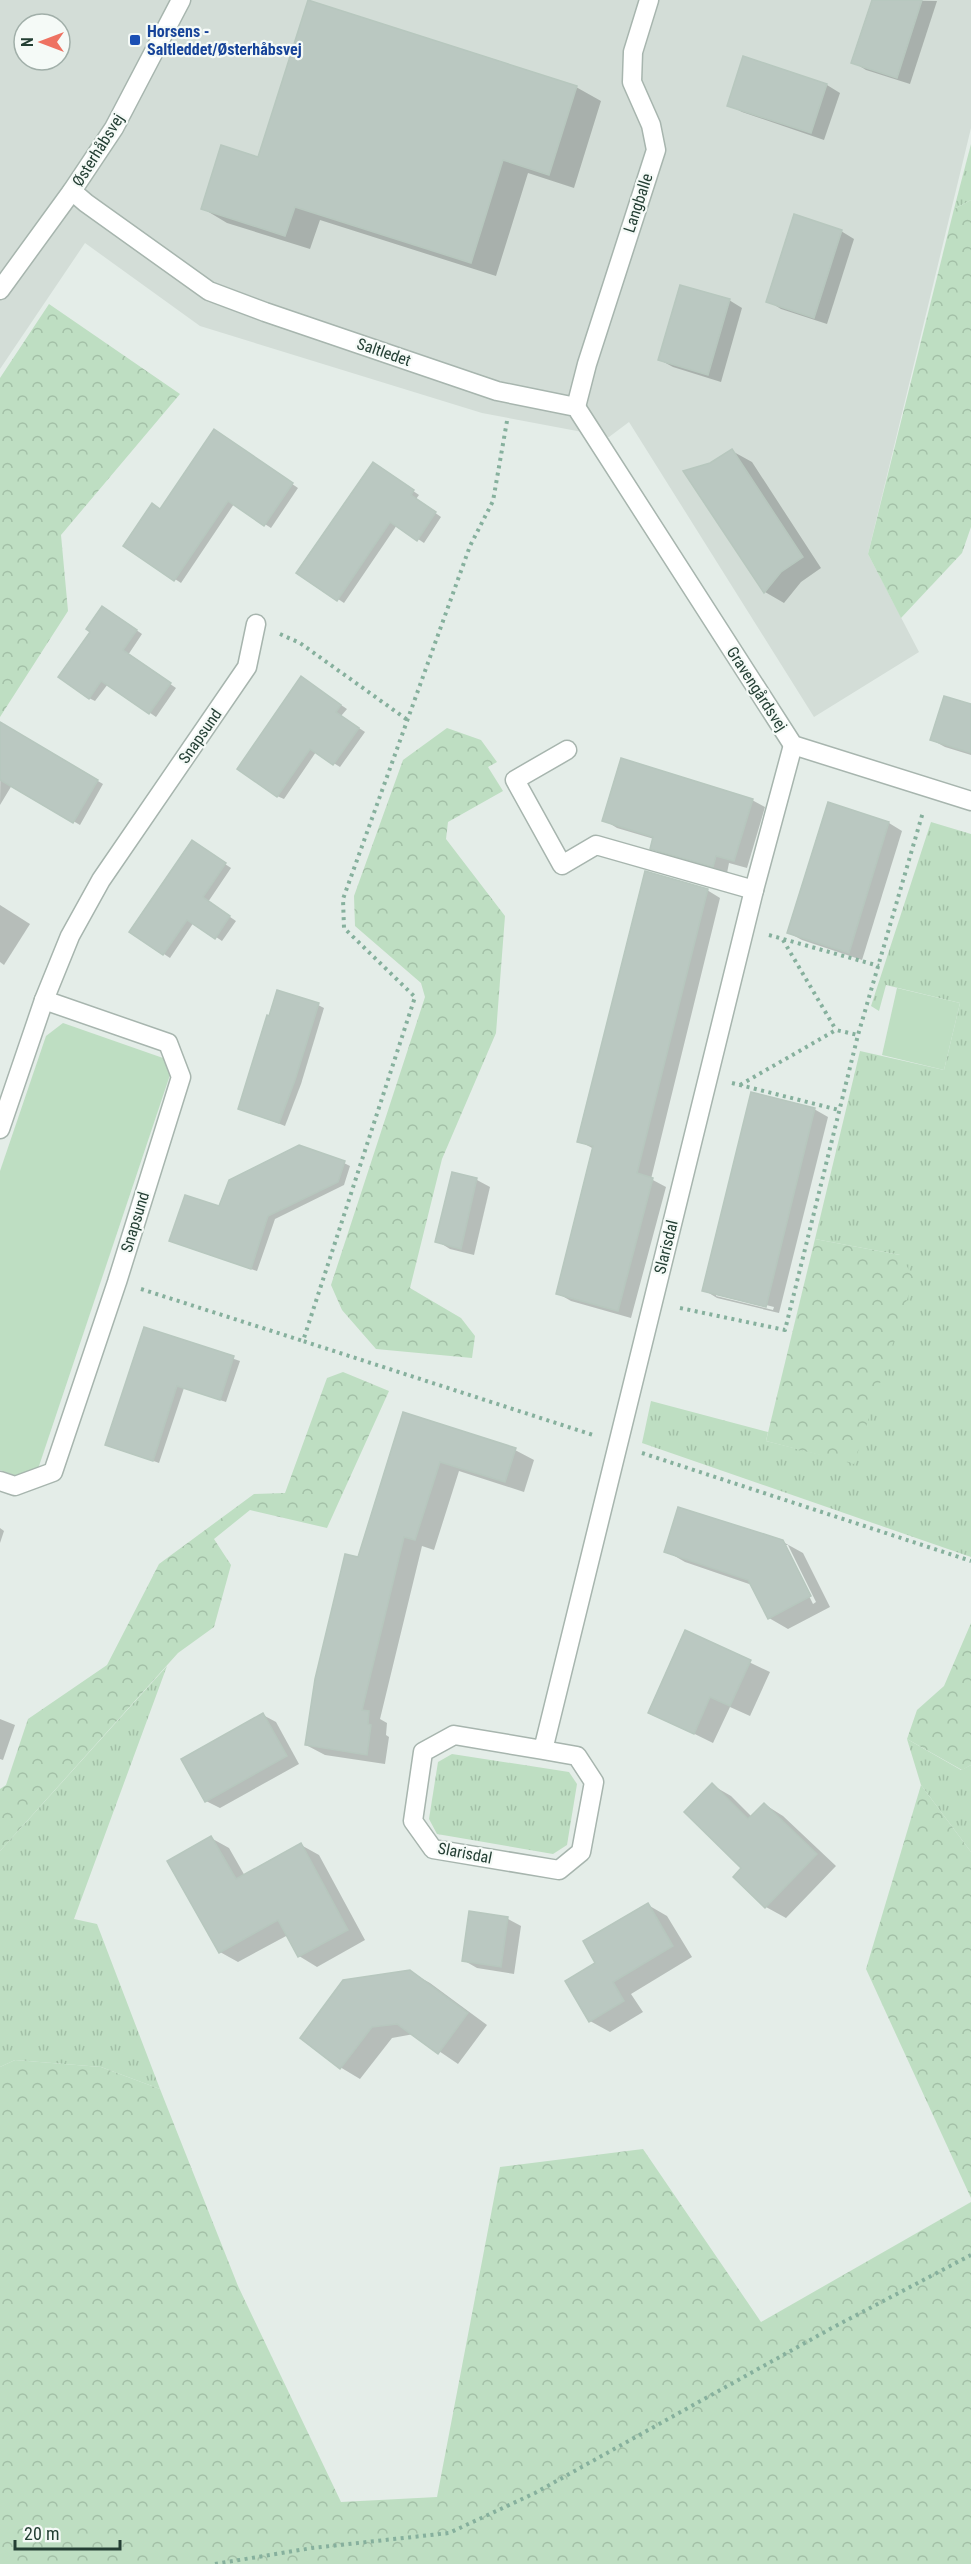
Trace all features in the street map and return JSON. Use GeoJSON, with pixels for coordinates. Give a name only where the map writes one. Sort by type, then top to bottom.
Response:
{"type":"FeatureCollection","features":[{"type":"Feature","properties":{"kind":"street","name":"Østerhåbsvej"},"geometry":{"type":"LineString","coordinates":[[0,290],[72,191],[114,128],[181,0]]}},
{"type":"Feature","properties":{"kind":"street","name":"Langballe"},"geometry":{"type":"LineString","coordinates":[[576,407],[587,364],[656,150],[651,125],[632,82],[633,52],[649,0]]}},
{"type":"Feature","properties":{"kind":"street","name":"Saltledet"},"geometry":{"type":"LineString","coordinates":[[72,191],[86,204],[209,291],[287,320],[511,394],[576,407]]}},
{"type":"Feature","properties":{"kind":"street","name":"Gravengårdsvej"},"geometry":{"type":"LineString","coordinates":[[576,407],[658,538],[793,744],[971,801]]}},
{"type":"Feature","properties":{"kind":"street","name":"Snapsund"},"geometry":{"type":"LineString","coordinates":[[0,1129],[44,1000],[70,936],[101,879],[247,667],[256,624]]}},
{"type":"Feature","properties":{"kind":"street","name":"Slarisdal"},"geometry":{"type":"LineString","coordinates":[[543,1750],[754,890],[793,744]]}},
{"type":"Feature","properties":{"kind":"street"},"geometry":{"type":"LineString","coordinates":[[567,750],[515,780],[562,865],[596,845],[754,890]]}},
{"type":"Feature","properties":{"kind":"street","name":"Snapsund"},"geometry":{"type":"LineString","coordinates":[[0,1481],[15,1486],[53,1472],[117,1282],[181,1077],[168,1043],[44,1000]]}},
{"type":"Feature","properties":{"kind":"street","name":"Slarisdal"},"geometry":{"type":"LineString","coordinates":[[453,1735],[543,1750],[577,1756],[594,1782],[581,1852],[559,1870],[433,1849],[413,1821],[423,1752],[453,1735]]}},
{"type":"Feature","properties":{"kind":"path"},"geometry":{"type":"LineString","coordinates":[[303,1341],[415,997],[344,928],[343,899],[409,721],[470,546],[493,501],[511,394]]}},
{"type":"Feature","properties":{"kind":"path"},"geometry":{"type":"LineString","coordinates":[[256,624],[300,643],[409,721]]}},
{"type":"Feature","properties":{"kind":"path"},"geometry":{"type":"LineString","coordinates":[[653,1302],[785,1330],[858,1035],[930,788]]}},
{"type":"Feature","properties":{"kind":"path"},"geometry":{"type":"LineString","coordinates":[[745,928],[879,966]]}},
{"type":"Feature","properties":{"kind":"path"},"geometry":{"type":"LineString","coordinates":[[783,939],[836,1030]]}},
{"type":"Feature","properties":{"kind":"path"},"geometry":{"type":"LineString","coordinates":[[739,1085],[836,1030],[858,1035]]}},
{"type":"Feature","properties":{"kind":"path"},"geometry":{"type":"LineString","coordinates":[[708,1078],[840,1110]]}},
{"type":"Feature","properties":{"kind":"path"},"geometry":{"type":"LineString","coordinates":[[117,1282],[588,1433],[618,1445],[971,1561]]}},
{"type":"Feature","properties":{"kind":"path"},"geometry":{"type":"LineString","coordinates":[[215,2564],[312,2548],[449,2533],[535,2493],[971,2255]]}},
{"type":"Feature","properties":{"kind":"shaded area"},"geometry":{"type":"Polygon","coordinates":[[[0,0],[971,0],[971,128],[868,554],[919,652],[814,717],[629,422],[609,437],[482,413],[200,326],[85,243],[0,369],[0,0]]]}},
{"type":"Feature","properties":{"kind":"green space"},"geometry":{"type":"Polygon","coordinates":[[[971,144],[971,200],[954,209],[971,144]]]}},
{"type":"Feature","properties":{"kind":"green space"},"geometry":{"type":"Polygon","coordinates":[[[971,200],[971,527],[962,553],[901,618],[868,554],[954,209],[971,200]]]}},
{"type":"Feature","properties":{"kind":"green space"},"geometry":{"type":"Polygon","coordinates":[[[49,304],[180,394],[61,535],[68,611],[0,717],[0,378],[49,304]]]}},
{"type":"Feature","properties":{"kind":"green space"},"geometry":{"type":"Polygon","coordinates":[[[447,728],[481,740],[497,762],[488,767],[503,791],[448,822],[446,839],[505,916],[496,1033],[442,1159],[410,1288],[461,1318],[475,1336],[472,1358],[376,1349],[342,1310],[331,1285],[425,997],[421,983],[355,926],[354,896],[403,760],[447,728]]]}},
{"type":"Feature","properties":{"kind":"green space"},"geometry":{"type":"Polygon","coordinates":[[[931,822],[971,834],[971,1557],[642,1443],[651,1401],[768,1432],[766,1441],[854,1463],[900,1255],[815,1239],[860,1051],[944,1070],[960,1003],[886,985],[879,1011],[871,1006],[931,822]]]}},
{"type":"Feature","properties":{"kind":"green space"},"geometry":{"type":"Polygon","coordinates":[[[897,988],[960,1003],[944,1070],[882,1055],[897,988]]]}},
{"type":"Feature","properties":{"kind":"green space"},"geometry":{"type":"Polygon","coordinates":[[[63,1023],[163,1058],[171,1072],[38,1469],[20,1477],[0,1470],[0,1171],[46,1036],[63,1023]]]}},
{"type":"Feature","properties":{"kind":"green space"},"geometry":{"type":"Polygon","coordinates":[[[815,1239],[900,1255],[914,1278],[854,1464],[766,1441],[815,1239]]]}},
{"type":"Feature","properties":{"kind":"green space"},"geometry":{"type":"Polygon","coordinates":[[[343,1372],[389,1391],[327,1528],[250,1510],[214,1539],[231,1565],[214,1627],[178,1653],[0,1851],[0,1789],[6,1785],[28,1719],[107,1665],[159,1564],[254,1494],[285,1493],[327,1378],[343,1372]]]}},
{"type":"Feature","properties":{"kind":"green space"},"geometry":{"type":"Polygon","coordinates":[[[971,1623],[971,1765],[962,1770],[907,1739],[917,1710],[944,1686],[971,1623]]]}},
{"type":"Feature","properties":{"kind":"green space"},"geometry":{"type":"Polygon","coordinates":[[[167,1666],[74,1919],[97,1924],[160,2089],[101,2067],[15,2060],[0,2067],[0,1851],[167,1666]]]}},
{"type":"Feature","properties":{"kind":"green space"},"geometry":{"type":"Polygon","coordinates":[[[907,1739],[961,1770],[971,1765],[971,1852],[921,1785],[907,1739]]]}},
{"type":"Feature","properties":{"kind":"green space"},"geometry":{"type":"Polygon","coordinates":[[[452,1754],[569,1772],[577,1784],[567,1845],[553,1854],[437,1834],[429,1819],[438,1762],[452,1754]]]}},
{"type":"Feature","properties":{"kind":"green space"},"geometry":{"type":"Polygon","coordinates":[[[921,1785],[971,1852],[971,2198],[866,1969],[921,1785]]]}},
{"type":"Feature","properties":{"kind":"green space"},"geometry":{"type":"Polygon","coordinates":[[[15,2060],[101,2067],[160,2089],[238,2286],[341,2502],[437,2497],[500,2167],[643,2149],[761,2322],[971,2202],[971,2564],[0,2564],[0,2067],[15,2060]]]}},
{"type":"Feature","properties":{"kind":"building"},"geometry":{"type":"Polygon","coordinates":[[[308,0],[577,86],[549,175],[503,160],[471,263],[295,207],[285,236],[201,209],[221,145],[258,157],[308,0]]]}},
{"type":"Feature","properties":{"kind":"building"},"geometry":{"type":"Polygon","coordinates":[[[872,0],[922,0],[897,78],[851,63],[872,0]]]}},
{"type":"Feature","properties":{"kind":"building"},"geometry":{"type":"Polygon","coordinates":[[[743,56],[827,84],[811,133],[727,106],[743,56]]]}},
{"type":"Feature","properties":{"kind":"building"},"geometry":{"type":"Polygon","coordinates":[[[794,214],[842,230],[814,318],[766,302],[794,214]]]}},
{"type":"Feature","properties":{"kind":"building"},"geometry":{"type":"Polygon","coordinates":[[[680,285],[730,299],[708,375],[658,360],[680,285]]]}},
{"type":"Feature","properties":{"kind":"building"},"geometry":{"type":"Polygon","coordinates":[[[214,429],[293,483],[264,526],[228,501],[174,581],[123,546],[152,503],[160,509],[214,429]]]}},
{"type":"Feature","properties":{"kind":"building"},"geometry":{"type":"Polygon","coordinates":[[[732,449],[803,557],[781,572],[764,593],[683,471],[710,463],[732,449]]]}},
{"type":"Feature","properties":{"kind":"building"},"geometry":{"type":"Polygon","coordinates":[[[373,462],[414,490],[411,495],[436,512],[417,541],[390,522],[337,601],[296,573],[373,462]]]}},
{"type":"Feature","properties":{"kind":"building"},"geometry":{"type":"Polygon","coordinates":[[[102,606],[137,630],[123,650],[171,683],[149,714],[101,681],[89,699],[58,677],[90,632],[86,629],[102,606]]]}},
{"type":"Feature","properties":{"kind":"building"},"geometry":{"type":"Polygon","coordinates":[[[301,676],[341,705],[336,712],[359,728],[333,765],[310,749],[277,797],[237,769],[301,676]]]}},
{"type":"Feature","properties":{"kind":"building"},"geometry":{"type":"Polygon","coordinates":[[[944,696],[971,704],[971,753],[930,740],[944,696]]]}},
{"type":"Feature","properties":{"kind":"building"},"geometry":{"type":"Polygon","coordinates":[[[0,722],[98,780],[73,823],[0,780],[0,722]]]}},
{"type":"Feature","properties":{"kind":"building"},"geometry":{"type":"Polygon","coordinates":[[[621,758],[753,799],[734,861],[716,856],[713,867],[650,849],[653,837],[602,821],[621,758]]]}},
{"type":"Feature","properties":{"kind":"building"},"geometry":{"type":"Polygon","coordinates":[[[828,802],[889,822],[849,953],[787,933],[828,802]]]}},
{"type":"Feature","properties":{"kind":"building"},"geometry":{"type":"Polygon","coordinates":[[[192,840],[226,863],[203,897],[230,916],[215,939],[187,920],[163,955],[129,932],[192,840]]]}},
{"type":"Feature","properties":{"kind":"building"},"geometry":{"type":"Polygon","coordinates":[[[645,871],[708,889],[637,1173],[653,1178],[618,1311],[556,1294],[593,1146],[577,1142],[645,871]]]}},
{"type":"Feature","properties":{"kind":"building"},"geometry":{"type":"Polygon","coordinates":[[[277,990],[319,1003],[279,1123],[238,1109],[277,990]]]}},
{"type":"Feature","properties":{"kind":"building"},"geometry":{"type":"Polygon","coordinates":[[[751,1092],[815,1108],[766,1307],[702,1291],[751,1092]]]}},
{"type":"Feature","properties":{"kind":"building"},"geometry":{"type":"Polygon","coordinates":[[[299,1145],[345,1161],[338,1182],[268,1216],[251,1269],[169,1241],[185,1195],[219,1206],[229,1180],[299,1145]]]}},
{"type":"Feature","properties":{"kind":"building"},"geometry":{"type":"Polygon","coordinates":[[[452,1172],[477,1178],[461,1249],[435,1242],[452,1172]]]}},
{"type":"Feature","properties":{"kind":"building"},"geometry":{"type":"Polygon","coordinates":[[[144,1327],[234,1356],[220,1400],[177,1386],[153,1461],[105,1445],[144,1327]]]}},
{"type":"Feature","properties":{"kind":"building"},"geometry":{"type":"Polygon","coordinates":[[[403,1412],[516,1448],[505,1482],[440,1462],[415,1540],[404,1537],[362,1710],[369,1711],[368,1724],[371,1725],[367,1755],[305,1745],[315,1679],[345,1554],[358,1557],[403,1412]]]}},
{"type":"Feature","properties":{"kind":"building"},"geometry":{"type":"Polygon","coordinates":[[[678,1507],[783,1540],[811,1596],[768,1619],[748,1580],[664,1552],[678,1507]]]}},
{"type":"Feature","properties":{"kind":"building"},"geometry":{"type":"Polygon","coordinates":[[[685,1630],[751,1660],[730,1706],[710,1697],[694,1734],[648,1713],[685,1630]]]}},
{"type":"Feature","properties":{"kind":"building"},"geometry":{"type":"Polygon","coordinates":[[[263,1713],[287,1756],[205,1802],[181,1759],[263,1713]]]}},
{"type":"Feature","properties":{"kind":"building"},"geometry":{"type":"Polygon","coordinates":[[[712,1783],[748,1819],[764,1803],[817,1854],[765,1908],[733,1877],[741,1868],[684,1812],[712,1783]]]}},
{"type":"Feature","properties":{"kind":"building"},"geometry":{"type":"Polygon","coordinates":[[[211,1836],[236,1879],[301,1843],[348,1930],[298,1957],[278,1920],[219,1953],[167,1861],[211,1836]]]}},
{"type":"Feature","properties":{"kind":"building"},"geometry":{"type":"Polygon","coordinates":[[[648,1903],[673,1946],[613,1982],[624,2001],[589,2022],[565,1981],[595,1963],[583,1941],[648,1903]]]}},
{"type":"Feature","properties":{"kind":"building"},"geometry":{"type":"Polygon","coordinates":[[[469,1911],[508,1917],[501,1967],[462,1961],[469,1911]]]}},
{"type":"Feature","properties":{"kind":"building"},"geometry":{"type":"Polygon","coordinates":[[[410,1970],[468,2013],[438,2054],[397,2024],[372,2027],[340,2069],[300,2038],[343,1980],[410,1970]]]}},
{"type":"Feature","properties":{"kind":"place","name":"Horsens - Saltleddet/Østerhåbsvej"},"geometry":{"type":"Point","coordinates":[135,40]}}]}
